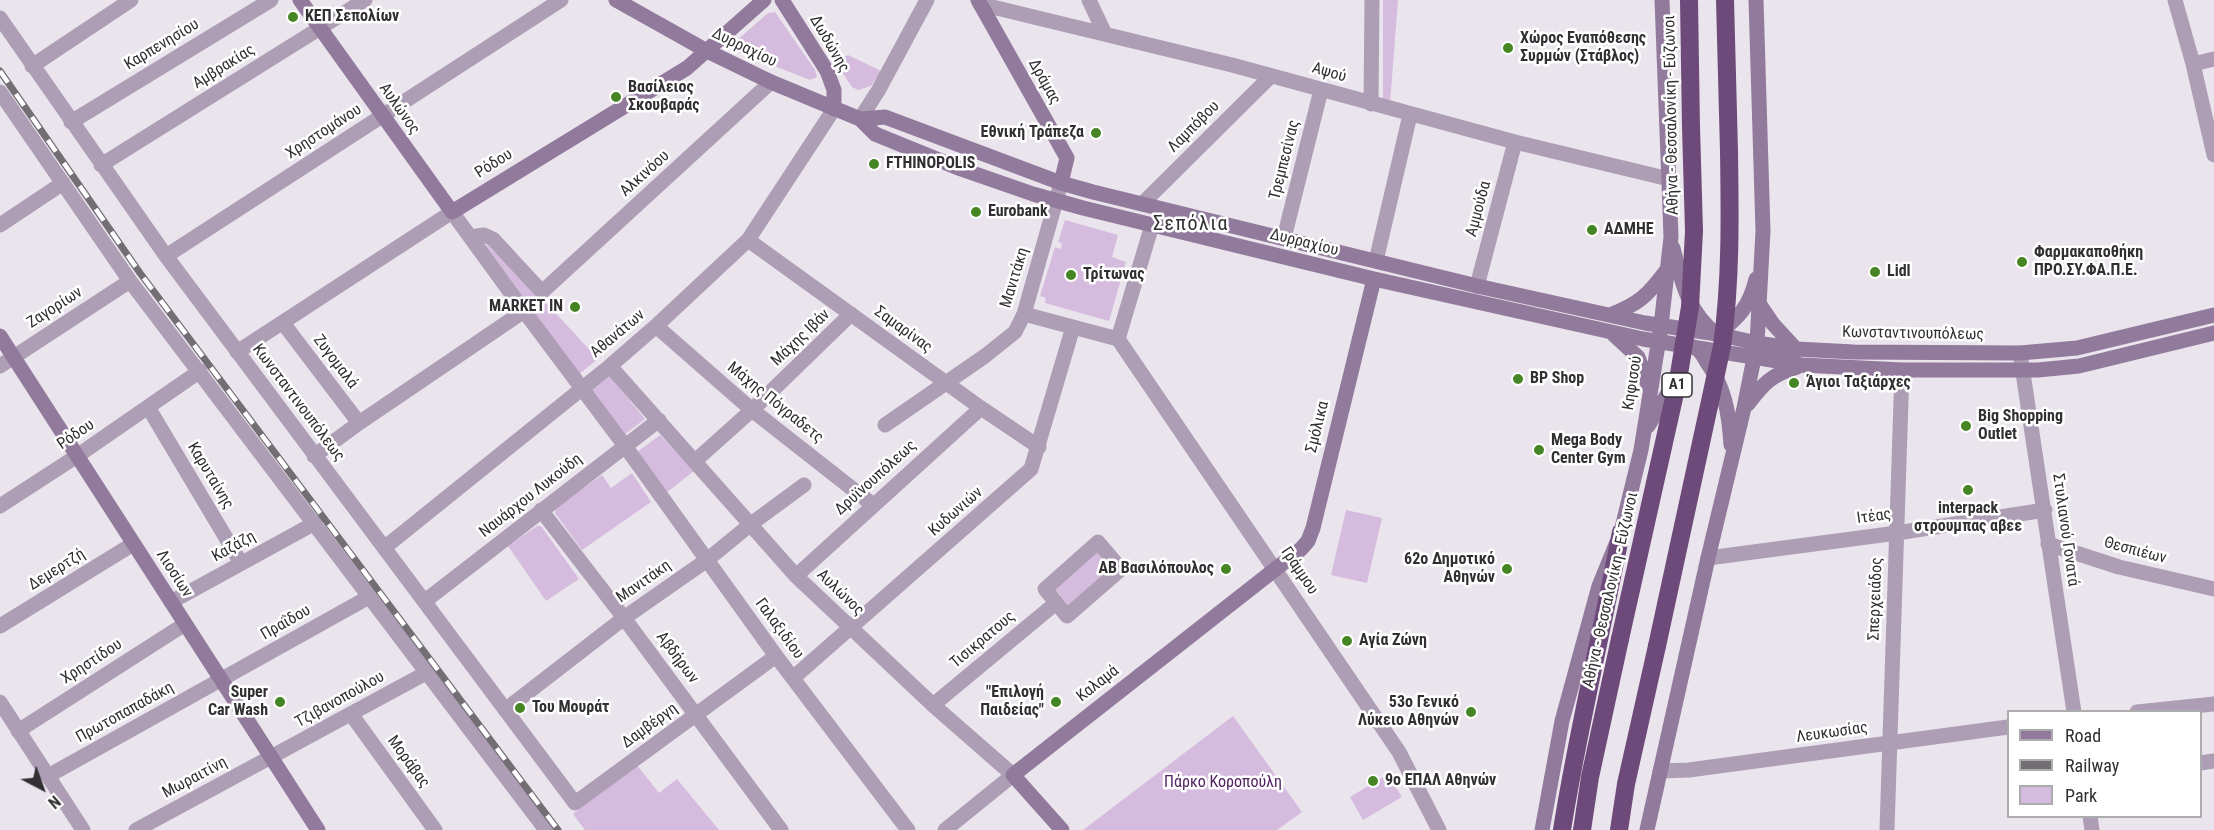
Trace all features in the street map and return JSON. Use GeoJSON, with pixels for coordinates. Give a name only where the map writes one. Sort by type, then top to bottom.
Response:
{"type":"FeatureCollection","features":[{"type":"Feature","properties":{"kind":"highway","name":"Αθήνα - Θεσσαλονίκη - Εύζωνοι"},"geometry":{"type":"LineString","coordinates":[[1582,830],[1590,777],[1678,380],[1690,307],[1694,231],[1689,0]]}},
{"type":"Feature","properties":{"kind":"highway","name":"Α1"},"geometry":{"type":"LineString","coordinates":[[1619,830],[1626,784],[1715,385],[1727,309],[1730,234],[1725,0]]}},
{"type":"Feature","properties":{"kind":"highway"},"geometry":{"type":"LineString","coordinates":[[1562,830],[1572,770],[1600,643],[1621,532]]}},
{"type":"Feature","properties":{"kind":"main road","name":"Αυλώνος"},"geometry":{"type":"LineString","coordinates":[[300,0],[452,212]]}},
{"type":"Feature","properties":{"kind":"main road","name":"Δυρραχίου"},"geometry":{"type":"LineString","coordinates":[[616,0],[707,51],[771,82],[860,119],[875,134],[961,169],[1057,201],[1374,279],[1609,332],[1754,359]]}},
{"type":"Feature","properties":{"kind":"main road","name":"Ρόδου"},"geometry":{"type":"LineString","coordinates":[[452,212],[687,68],[764,0]]}},
{"type":"Feature","properties":{"kind":"main road","name":"Δωδώνης"},"geometry":{"type":"LineString","coordinates":[[782,0],[827,71],[834,90],[834,109]]}},
{"type":"Feature","properties":{"kind":"main road","name":"Κηφισού"},"geometry":{"type":"LineString","coordinates":[[1542,830],[1562,722],[1599,586],[1621,532],[1644,433],[1661,326],[1671,237],[1662,0]]}},
{"type":"Feature","properties":{"kind":"main road"},"geometry":{"type":"LineString","coordinates":[[1647,830],[1757,343],[1762,250],[1761,126],[1756,0]]}},
{"type":"Feature","properties":{"kind":"main road","name":"Δράμας"},"geometry":{"type":"LineString","coordinates":[[979,2],[1067,158],[1061,183]]}},
{"type":"Feature","properties":{"kind":"main road","name":"Δυρραχίου"},"geometry":{"type":"LineString","coordinates":[[860,119],[885,117],[1061,183],[1477,286],[1610,315]]}},
{"type":"Feature","properties":{"kind":"main road"},"geometry":{"type":"LineString","coordinates":[[1671,237],[1680,278],[1699,316],[1717,334],[1754,359],[1802,365],[1902,370],[2024,370],[2079,366],[2214,333]]}},
{"type":"Feature","properties":{"kind":"main road"},"geometry":{"type":"LineString","coordinates":[[1644,433],[1670,389],[1698,349],[1742,314],[1754,287],[1762,250]]}},
{"type":"Feature","properties":{"kind":"main road"},"geometry":{"type":"LineString","coordinates":[[1610,315],[1635,305],[1643,299],[1666,271]]}},
{"type":"Feature","properties":{"kind":"main road","name":"Σμόλικα"},"geometry":{"type":"LineString","coordinates":[[1275,568],[1301,549],[1313,528],[1374,279]]}},
{"type":"Feature","properties":{"kind":"main road"},"geometry":{"type":"LineString","coordinates":[[1760,305],[1773,324],[1796,349]]}},
{"type":"Feature","properties":{"kind":"main road","name":"Κωνσταντινουπόλεως"},"geometry":{"type":"LineString","coordinates":[[1610,315],[1796,349],[1854,352],[2020,353],[2077,348],[2214,315]]}},
{"type":"Feature","properties":{"kind":"main road"},"geometry":{"type":"LineString","coordinates":[[1661,326],[1698,349],[1716,376],[1726,401],[1732,457]]}},
{"type":"Feature","properties":{"kind":"main road"},"geometry":{"type":"LineString","coordinates":[[1609,332],[1638,357],[1650,390]]}},
{"type":"Feature","properties":{"kind":"main road","name":"Λιοσίων"},"geometry":{"type":"LineString","coordinates":[[0,336],[318,830]]}},
{"type":"Feature","properties":{"kind":"main road"},"geometry":{"type":"LineString","coordinates":[[1744,408],[1768,380],[1778,373],[1802,365]]}},
{"type":"Feature","properties":{"kind":"main road","name":"Καλαμά"},"geometry":{"type":"LineString","coordinates":[[1012,775],[1275,568]]}},
{"type":"Feature","properties":{"kind":"main road","name":"Αυλώνος"},"geometry":{"type":"LineString","coordinates":[[1012,775],[1062,830]]}},
{"type":"Feature","properties":{"kind":"street"},"geometry":{"type":"LineString","coordinates":[[32,66],[131,0]]}},
{"type":"Feature","properties":{"kind":"street","name":"Καρπενησίου"},"geometry":{"type":"LineString","coordinates":[[71,122],[271,0]]}},
{"type":"Feature","properties":{"kind":"street","name":"Αμβρακίας"},"geometry":{"type":"LineString","coordinates":[[101,165],[364,0]]}},
{"type":"Feature","properties":{"kind":"street","name":"Χρηστομάνου"},"geometry":{"type":"LineString","coordinates":[[166,256],[561,0]]}},
{"type":"Feature","properties":{"kind":"street"},"geometry":{"type":"LineString","coordinates":[[860,119],[878,92],[927,0]]}},
{"type":"Feature","properties":{"kind":"street"},"geometry":{"type":"LineString","coordinates":[[1089,0],[1105,34]]}},
{"type":"Feature","properties":{"kind":"street"},"geometry":{"type":"LineString","coordinates":[[1371,104],[1372,0]]}},
{"type":"Feature","properties":{"kind":"street"},"geometry":{"type":"LineString","coordinates":[[2175,0],[2193,64],[2214,155]]}},
{"type":"Feature","properties":{"kind":"street","name":"Αψού"},"geometry":{"type":"LineString","coordinates":[[979,2],[1271,76],[1515,142],[1669,179]]}},
{"type":"Feature","properties":{"kind":"street","name":"Κωνσταντινουπόλεως"},"geometry":{"type":"LineString","coordinates":[[0,18],[166,256],[575,803]]}},
{"type":"Feature","properties":{"kind":"street"},"geometry":{"type":"LineString","coordinates":[[2193,64],[2214,59]]}},
{"type":"Feature","properties":{"kind":"street","name":"Λαμπόβου"},"geometry":{"type":"LineString","coordinates":[[1142,204],[1271,76]]}},
{"type":"Feature","properties":{"kind":"street","name":"Αλκινόου"},"geometry":{"type":"LineString","coordinates":[[471,237],[484,235],[493,239],[542,292],[771,82]]}},
{"type":"Feature","properties":{"kind":"street","name":"Τρεμπεσίνας"},"geometry":{"type":"LineString","coordinates":[[1284,238],[1321,90]]}},
{"type":"Feature","properties":{"kind":"street"},"geometry":{"type":"LineString","coordinates":[[0,92],[130,281],[315,523],[538,828]]}},
{"type":"Feature","properties":{"kind":"street","name":"Αθανάτων"},"geometry":{"type":"LineString","coordinates":[[384,548],[610,366],[748,240],[834,109]]}},
{"type":"Feature","properties":{"kind":"street"},"geometry":{"type":"LineString","coordinates":[[1376,261],[1410,115]]}},
{"type":"Feature","properties":{"kind":"street","name":"Αμμούδα"},"geometry":{"type":"LineString","coordinates":[[1477,286],[1515,142]]}},
{"type":"Feature","properties":{"kind":"street"},"geometry":{"type":"LineString","coordinates":[[0,225],[63,183]]}},
{"type":"Feature","properties":{"kind":"street","name":"Μανιτάκη"},"geometry":{"type":"LineString","coordinates":[[885,425],[985,356],[1015,332],[1024,314],[1061,183]]}},
{"type":"Feature","properties":{"kind":"street","name":"Αυλώνος"},"geometry":{"type":"LineString","coordinates":[[452,212],[625,446]]}},
{"type":"Feature","properties":{"kind":"street","name":"Ρόδου"},"geometry":{"type":"LineString","coordinates":[[237,352],[452,212]]}},
{"type":"Feature","properties":{"kind":"street"},"geometry":{"type":"LineString","coordinates":[[1024,314],[1118,339],[1152,225]]}},
{"type":"Feature","properties":{"kind":"street","name":"Σαμαρίνας"},"geometry":{"type":"LineString","coordinates":[[748,240],[981,408],[1039,447]]}},
{"type":"Feature","properties":{"kind":"street","name":"Ζαγορίων"},"geometry":{"type":"LineString","coordinates":[[0,366],[130,281]]}},
{"type":"Feature","properties":{"kind":"street"},"geometry":{"type":"LineString","coordinates":[[315,456],[359,423],[524,311]]}},
{"type":"Feature","properties":{"kind":"street","name":"Μάχης Ιβάν"},"geometry":{"type":"LineString","coordinates":[[695,461],[752,410],[851,314]]}},
{"type":"Feature","properties":{"kind":"street","name":"Ζυγομαλά"},"geometry":{"type":"LineString","coordinates":[[282,323],[359,423]]}},
{"type":"Feature","properties":{"kind":"street","name":"Μάχης Πόγραδετς"},"geometry":{"type":"LineString","coordinates":[[656,326],[752,410],[873,505]]}},
{"type":"Feature","properties":{"kind":"street","name":"Κυδωνιών"},"geometry":{"type":"LineString","coordinates":[[793,678],[1031,469],[1073,327]]}},
{"type":"Feature","properties":{"kind":"street","name":"Γράμμου"},"geometry":{"type":"LineString","coordinates":[[1118,339],[1399,752],[1439,830]]}},
{"type":"Feature","properties":{"kind":"street","name":"Στυλιανού Γονατά"},"geometry":{"type":"LineString","coordinates":[[2020,353],[2074,710]]}},
{"type":"Feature","properties":{"kind":"street","name":"Αυλώνος"},"geometry":{"type":"LineString","coordinates":[[610,366],[796,576],[933,705],[1012,775]]}},
{"type":"Feature","properties":{"kind":"street","name":"Σπερχειάδος"},"geometry":{"type":"LineString","coordinates":[[1887,830],[1902,370]]}},
{"type":"Feature","properties":{"kind":"street","name":"Ρόδου"},"geometry":{"type":"LineString","coordinates":[[0,506],[200,371]]}},
{"type":"Feature","properties":{"kind":"street","name":"Καρυταίνης"},"geometry":{"type":"LineString","coordinates":[[147,407],[241,563]]}},
{"type":"Feature","properties":{"kind":"street","name":"Δρυϊνουπόλεως"},"geometry":{"type":"LineString","coordinates":[[796,576],[981,408]]}},
{"type":"Feature","properties":{"kind":"street","name":"Ναυάρχου Λυκούδη"},"geometry":{"type":"LineString","coordinates":[[425,601],[659,420]]}},
{"type":"Feature","properties":{"kind":"street","name":"Γαλαξιδίου"},"geometry":{"type":"LineString","coordinates":[[625,446],[776,656],[908,830]]}},
{"type":"Feature","properties":{"kind":"street","name":"Μανιτάκη"},"geometry":{"type":"LineString","coordinates":[[505,710],[624,618],[707,560],[804,485]]}},
{"type":"Feature","properties":{"kind":"street","name":"Αβδήρων"},"geometry":{"type":"LineString","coordinates":[[541,510],[781,830]]}},
{"type":"Feature","properties":{"kind":"street","name":"Ιτέας"},"geometry":{"type":"LineString","coordinates":[[1708,558],[2045,510]]}},
{"type":"Feature","properties":{"kind":"street","name":"Καζάζη"},"geometry":{"type":"LineString","coordinates":[[171,602],[315,523]]}},
{"type":"Feature","properties":{"kind":"street"},"geometry":{"type":"LineString","coordinates":[[1098,543],[1121,569],[1067,616],[1056,603],[1045,589],[1098,543]]}},
{"type":"Feature","properties":{"kind":"street","name":"Δεμερτζή"},"geometry":{"type":"LineString","coordinates":[[0,626],[133,544]]}},
{"type":"Feature","properties":{"kind":"street","name":"Θεσπιέων"},"geometry":{"type":"LineString","coordinates":[[2048,544],[2119,567],[2214,589]]}},
{"type":"Feature","properties":{"kind":"street","name":"Πραΐδου"},"geometry":{"type":"LineString","coordinates":[[220,681],[369,597]]}},
{"type":"Feature","properties":{"kind":"street","name":"Τισικρατους"},"geometry":{"type":"LineString","coordinates":[[933,705],[1056,603]]}},
{"type":"Feature","properties":{"kind":"street","name":"Χρηστίδου"},"geometry":{"type":"LineString","coordinates":[[18,730],[185,624]]}},
{"type":"Feature","properties":{"kind":"street","name":"Δαμβέργη"},"geometry":{"type":"LineString","coordinates":[[575,803],[776,656]]}},
{"type":"Feature","properties":{"kind":"street","name":"Τζιβανοπούλου"},"geometry":{"type":"LineString","coordinates":[[271,759],[426,673]]}},
{"type":"Feature","properties":{"kind":"street","name":"Πρωτοπαπαδάκη"},"geometry":{"type":"LineString","coordinates":[[48,776],[220,681]]}},
{"type":"Feature","properties":{"kind":"street"},"geometry":{"type":"LineString","coordinates":[[0,702],[83,830]]}},
{"type":"Feature","properties":{"kind":"street"},"geometry":{"type":"LineString","coordinates":[[2148,710],[2214,704]]}},
{"type":"Feature","properties":{"kind":"street","name":"Μοράβας"},"geometry":{"type":"LineString","coordinates":[[351,714],[435,830]]}},
{"type":"Feature","properties":{"kind":"street","name":"Λευκωσίας"},"geometry":{"type":"LineString","coordinates":[[1660,771],[1689,770],[2007,727]]}},
{"type":"Feature","properties":{"kind":"street","name":"Μωραιτίνη"},"geometry":{"type":"LineString","coordinates":[[136,830],[271,759]]}},
{"type":"Feature","properties":{"kind":"street","name":"Καλαμά"},"geometry":{"type":"LineString","coordinates":[[945,830],[1012,775]]}},
{"type":"Feature","properties":{"kind":"green space"},"geometry":{"type":"Polygon","coordinates":[[[1383,0],[1398,0],[1390,103],[1383,102],[1383,0]]]}},
{"type":"Feature","properties":{"kind":"green space"},"geometry":{"type":"Polygon","coordinates":[[[775,12],[815,70],[817,77],[810,80],[733,50],[734,43],[768,13],[775,12]]]}},
{"type":"Feature","properties":{"kind":"green space"},"geometry":{"type":"Polygon","coordinates":[[[848,55],[881,71],[871,86],[858,90],[852,87],[838,66],[839,60],[848,55]]]}},
{"type":"Feature","properties":{"kind":"green space"},"geometry":{"type":"Polygon","coordinates":[[[1065,220],[1118,235],[1112,257],[1126,262],[1109,321],[1045,303],[1046,298],[1040,296],[1055,247],[1061,249],[1062,243],[1058,242],[1065,220]]]}},
{"type":"Feature","properties":{"kind":"green space"},"geometry":{"type":"Polygon","coordinates":[[[488,245],[537,293],[598,359],[579,374],[486,246],[488,245]]]}},
{"type":"Feature","properties":{"kind":"green space"},"geometry":{"type":"Polygon","coordinates":[[[609,375],[645,419],[624,435],[589,390],[609,375]]]}},
{"type":"Feature","properties":{"kind":"green space"},"geometry":{"type":"Polygon","coordinates":[[[660,435],[694,471],[666,493],[637,452],[660,435]]]}},
{"type":"Feature","properties":{"kind":"green space"},"geometry":{"type":"Polygon","coordinates":[[[632,473],[651,502],[582,550],[555,513],[556,507],[602,475],[611,488],[632,473]]]}},
{"type":"Feature","properties":{"kind":"green space"},"geometry":{"type":"Polygon","coordinates":[[[1346,510],[1382,518],[1367,583],[1331,575],[1346,510]]]}},
{"type":"Feature","properties":{"kind":"green space"},"geometry":{"type":"Polygon","coordinates":[[[537,526],[541,526],[579,579],[546,601],[508,546],[537,526]]]}},
{"type":"Feature","properties":{"kind":"green space"},"geometry":{"type":"Polygon","coordinates":[[[1097,551],[1112,569],[1069,606],[1054,588],[1097,551]]]}},
{"type":"Feature","properties":{"kind":"green space","name":"Πάρκο Κοροπούλη"},"geometry":{"type":"Polygon","coordinates":[[[1233,716],[1302,812],[1277,830],[1083,830],[1233,716]]]}},
{"type":"Feature","properties":{"kind":"green space"},"geometry":{"type":"Polygon","coordinates":[[[637,765],[659,793],[677,779],[719,830],[585,830],[573,814],[637,765]]]}},
{"type":"Feature","properties":{"kind":"green space"},"geometry":{"type":"Polygon","coordinates":[[[1388,774],[1402,797],[1363,820],[1350,797],[1388,774]]]}},
{"type":"Feature","properties":{"kind":"railway"},"geometry":{"type":"LineString","coordinates":[[0,71],[140,273],[558,830]]}},
{"type":"Feature","properties":{"kind":"place","name":"ΚΕΠ Σεπολίων"},"geometry":{"type":"Point","coordinates":[293,17]}},
{"type":"Feature","properties":{"kind":"place","name":"Χώρος Εναπόθεσης Συρμών (Στάβλος)"},"geometry":{"type":"Point","coordinates":[1508,48]}},
{"type":"Feature","properties":{"kind":"place","name":"Βασίλειος Σκουβαράς"},"geometry":{"type":"Point","coordinates":[616,97]}},
{"type":"Feature","properties":{"kind":"place","name":"Εθνική Τράπεζα"},"geometry":{"type":"Point","coordinates":[1096,133]}},
{"type":"Feature","properties":{"kind":"place","name":"FTHINOPOLIS"},"geometry":{"type":"Point","coordinates":[874,164]}},
{"type":"Feature","properties":{"kind":"place","name":"Eurobank"},"geometry":{"type":"Point","coordinates":[976,212]}},
{"type":"Feature","properties":{"kind":"place","name":"ΑΔΜΗΕ"},"geometry":{"type":"Point","coordinates":[1592,230]}},
{"type":"Feature","properties":{"kind":"place","name":"Φαρμακαποθήκη ΠΡΟ.ΣΥ.ΦΑ.Π.Ε."},"geometry":{"type":"Point","coordinates":[2022,262]}},
{"type":"Feature","properties":{"kind":"place","name":"Lidl"},"geometry":{"type":"Point","coordinates":[1875,272]}},
{"type":"Feature","properties":{"kind":"place","name":"Τρίτωνας"},"geometry":{"type":"Point","coordinates":[1071,275]}},
{"type":"Feature","properties":{"kind":"place","name":"MARKET IN"},"geometry":{"type":"Point","coordinates":[575,307]}},
{"type":"Feature","properties":{"kind":"place","name":"BP Shop"},"geometry":{"type":"Point","coordinates":[1518,379]}},
{"type":"Feature","properties":{"kind":"place","name":"Άγιοι Ταξιάρχες"},"geometry":{"type":"Point","coordinates":[1794,383]}},
{"type":"Feature","properties":{"kind":"place","name":"Big Shopping Outlet"},"geometry":{"type":"Point","coordinates":[1966,426]}},
{"type":"Feature","properties":{"kind":"place","name":"Mega Body Center Gym"},"geometry":{"type":"Point","coordinates":[1539,450]}},
{"type":"Feature","properties":{"kind":"place","name":"interpack στρουμπας αβεε"},"geometry":{"type":"Point","coordinates":[1968,490]}},
{"type":"Feature","properties":{"kind":"place","name":"ΑΒ Βασιλόπουλος"},"geometry":{"type":"Point","coordinates":[1226,569]}},
{"type":"Feature","properties":{"kind":"place","name":"62ο Δημοτικό Αθηνών"},"geometry":{"type":"Point","coordinates":[1507,569]}},
{"type":"Feature","properties":{"kind":"place","name":"Αγία Ζώνη"},"geometry":{"type":"Point","coordinates":[1347,641]}},
{"type":"Feature","properties":{"kind":"place","name":"Super Car Wash"},"geometry":{"type":"Point","coordinates":[280,702]}},
{"type":"Feature","properties":{"kind":"place","name":"\"Επιλογή Παιδείας\""},"geometry":{"type":"Point","coordinates":[1056,702]}},
{"type":"Feature","properties":{"kind":"place","name":"Του Μουράτ"},"geometry":{"type":"Point","coordinates":[520,708]}},
{"type":"Feature","properties":{"kind":"place","name":"53ο Γενικό Λύκειο Αθηνών"},"geometry":{"type":"Point","coordinates":[1471,712]}},
{"type":"Feature","properties":{"kind":"place","name":"9ο ΕΠΑΛ Αθηνών"},"geometry":{"type":"Point","coordinates":[1373,781]}},
{"type":"Feature","properties":{"kind":"district","name":"Σεπόλια"},"geometry":{"type":"Point","coordinates":[1191,225]}}]}
